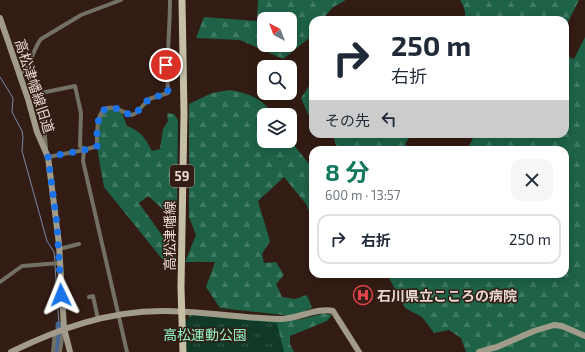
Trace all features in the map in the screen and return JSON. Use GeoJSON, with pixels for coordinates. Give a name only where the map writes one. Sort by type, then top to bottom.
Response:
{"type":"FeatureCollection","features":[{"type":"Feature","properties":{"kind":"main road","name":"高松津幡線"},"geometry":{"type":"LineString","coordinates":[[182,0],[184,113],[183,352]]}},
{"type":"Feature","properties":{"kind":"street"},"geometry":{"type":"LineString","coordinates":[[18,74],[21,73],[29,61],[36,45],[41,39],[81,15],[121,0]]}},
{"type":"Feature","properties":{"kind":"street"},"geometry":{"type":"LineString","coordinates":[[48,157],[97,146],[96,136],[102,111],[112,107],[132,115],[136,113],[149,99],[168,93],[166,65],[170,31],[170,0]]}},
{"type":"Feature","properties":{"kind":"street","name":"高松津幡線旧道"},"geometry":{"type":"LineString","coordinates":[[0,18],[18,74],[28,99],[37,132],[48,157],[59,249],[57,263],[60,330],[70,352]]}},
{"type":"Feature","properties":{"kind":"street"},"geometry":{"type":"LineString","coordinates":[[29,61],[41,93],[46,147],[44,150]]}},
{"type":"Feature","properties":{"kind":"street"},"geometry":{"type":"LineString","coordinates":[[41,93],[75,86],[81,113],[80,146],[84,150],[83,161],[127,352]]}},
{"type":"Feature","properties":{"kind":"street"},"geometry":{"type":"LineString","coordinates":[[59,249],[79,244]]}},
{"type":"Feature","properties":{"kind":"street"},"geometry":{"type":"LineString","coordinates":[[0,282],[22,266],[57,263]]}},
{"type":"Feature","properties":{"kind":"street"},"geometry":{"type":"LineString","coordinates":[[88,297],[93,296],[98,319]]}},
{"type":"Feature","properties":{"kind":"street"},"geometry":{"type":"LineString","coordinates":[[11,352],[60,330],[118,315],[143,312],[182,312],[290,319],[324,310],[330,310],[337,316],[359,352]]}},
{"type":"Feature","properties":{"kind":"street"},"geometry":{"type":"LineString","coordinates":[[479,352],[497,347],[534,331],[554,325],[562,326],[585,336]]}},
{"type":"Feature","properties":{"kind":"street"},"geometry":{"type":"LineString","coordinates":[[53,352],[60,330]]}},
{"type":"Feature","properties":{"kind":"street"},"geometry":{"type":"LineString","coordinates":[[60,330],[60,352]]}},
{"type":"Feature","properties":{"kind":"green space"},"geometry":{"type":"Polygon","coordinates":[[[258,0],[346,0],[333,7],[325,16],[309,16],[309,38],[297,48],[297,12],[257,12],[258,0]]]}},
{"type":"Feature","properties":{"kind":"green space"},"geometry":{"type":"Polygon","coordinates":[[[460,0],[579,0],[569,20],[569,16],[464,16],[464,7],[460,0]]]}},
{"type":"Feature","properties":{"kind":"green space"},"geometry":{"type":"Polygon","coordinates":[[[204,17],[257,21],[257,48],[240,40],[196,38],[204,17]]]}},
{"type":"Feature","properties":{"kind":"green space"},"geometry":{"type":"Polygon","coordinates":[[[585,37],[585,352],[466,352],[461,338],[449,330],[434,333],[422,317],[405,308],[389,278],[569,278],[569,146],[469,146],[473,138],[569,138],[569,57],[574,59],[585,37]]]}},
{"type":"Feature","properties":{"kind":"green space"},"geometry":{"type":"Polygon","coordinates":[[[267,52],[292,52],[283,59],[267,52]]]}},
{"type":"Feature","properties":{"kind":"green space"},"geometry":{"type":"Polygon","coordinates":[[[309,86],[309,116],[301,98],[309,86]]]}},
{"type":"Feature","properties":{"kind":"green space"},"geometry":{"type":"Polygon","coordinates":[[[229,90],[254,97],[257,100],[260,100],[268,108],[257,108],[257,148],[296,148],[309,164],[309,211],[306,204],[284,177],[258,201],[270,241],[262,254],[264,263],[276,262],[284,275],[276,284],[282,297],[295,299],[307,295],[312,308],[292,316],[220,308],[206,287],[215,262],[185,262],[196,235],[189,217],[189,104],[212,93],[229,90]]]}},
{"type":"Feature","properties":{"kind":"green space"},"geometry":{"type":"Polygon","coordinates":[[[109,109],[122,113],[127,126],[136,130],[142,136],[152,151],[160,149],[163,129],[168,121],[167,113],[174,114],[178,120],[177,205],[165,211],[148,196],[139,203],[176,255],[171,270],[104,187],[98,154],[98,142],[100,118],[104,112],[109,109]]]}},
{"type":"Feature","properties":{"kind":"green space"},"geometry":{"type":"Polygon","coordinates":[[[334,138],[409,138],[405,144],[406,146],[336,146],[334,138]]]}},
{"type":"Feature","properties":{"kind":"green space","name":"高松運動公園"},"geometry":{"type":"Polygon","coordinates":[[[324,313],[332,315],[327,321],[290,336],[290,344],[294,352],[188,352],[189,315],[279,321],[303,319],[324,313]]]}},
{"type":"Feature","properties":{"kind":"green space","name":"高松運動公園"},"geometry":{"type":"Polygon","coordinates":[[[193,315],[277,323],[284,352],[187,352],[185,326],[186,321],[193,315]]]}},
{"type":"Feature","properties":{"kind":"waterway"},"geometry":{"type":"LineString","coordinates":[[0,77],[13,98],[12,112],[22,131],[22,151],[47,241],[54,252],[55,261]]}},
{"type":"Feature","properties":{"kind":"waterway"},"geometry":{"type":"LineString","coordinates":[[55,265],[59,325]]}},
{"type":"Feature","properties":{"kind":"waterway"},"geometry":{"type":"LineString","coordinates":[[57,352],[60,336],[59,325]]}},
{"type":"Feature","properties":{"kind":"place","name":"石川県立こころの病院"},"geometry":{"type":"Point","coordinates":[363,295]}},
{"type":"Feature","properties":{"kind":"route"},"geometry":{"type":"LineString","coordinates":[[61,295],[57,224],[48,157],[95,148],[97,146],[96,136],[100,116],[102,111],[107,108],[117,108],[132,115],[136,113],[149,99],[168,93],[166,65]]}}]}
